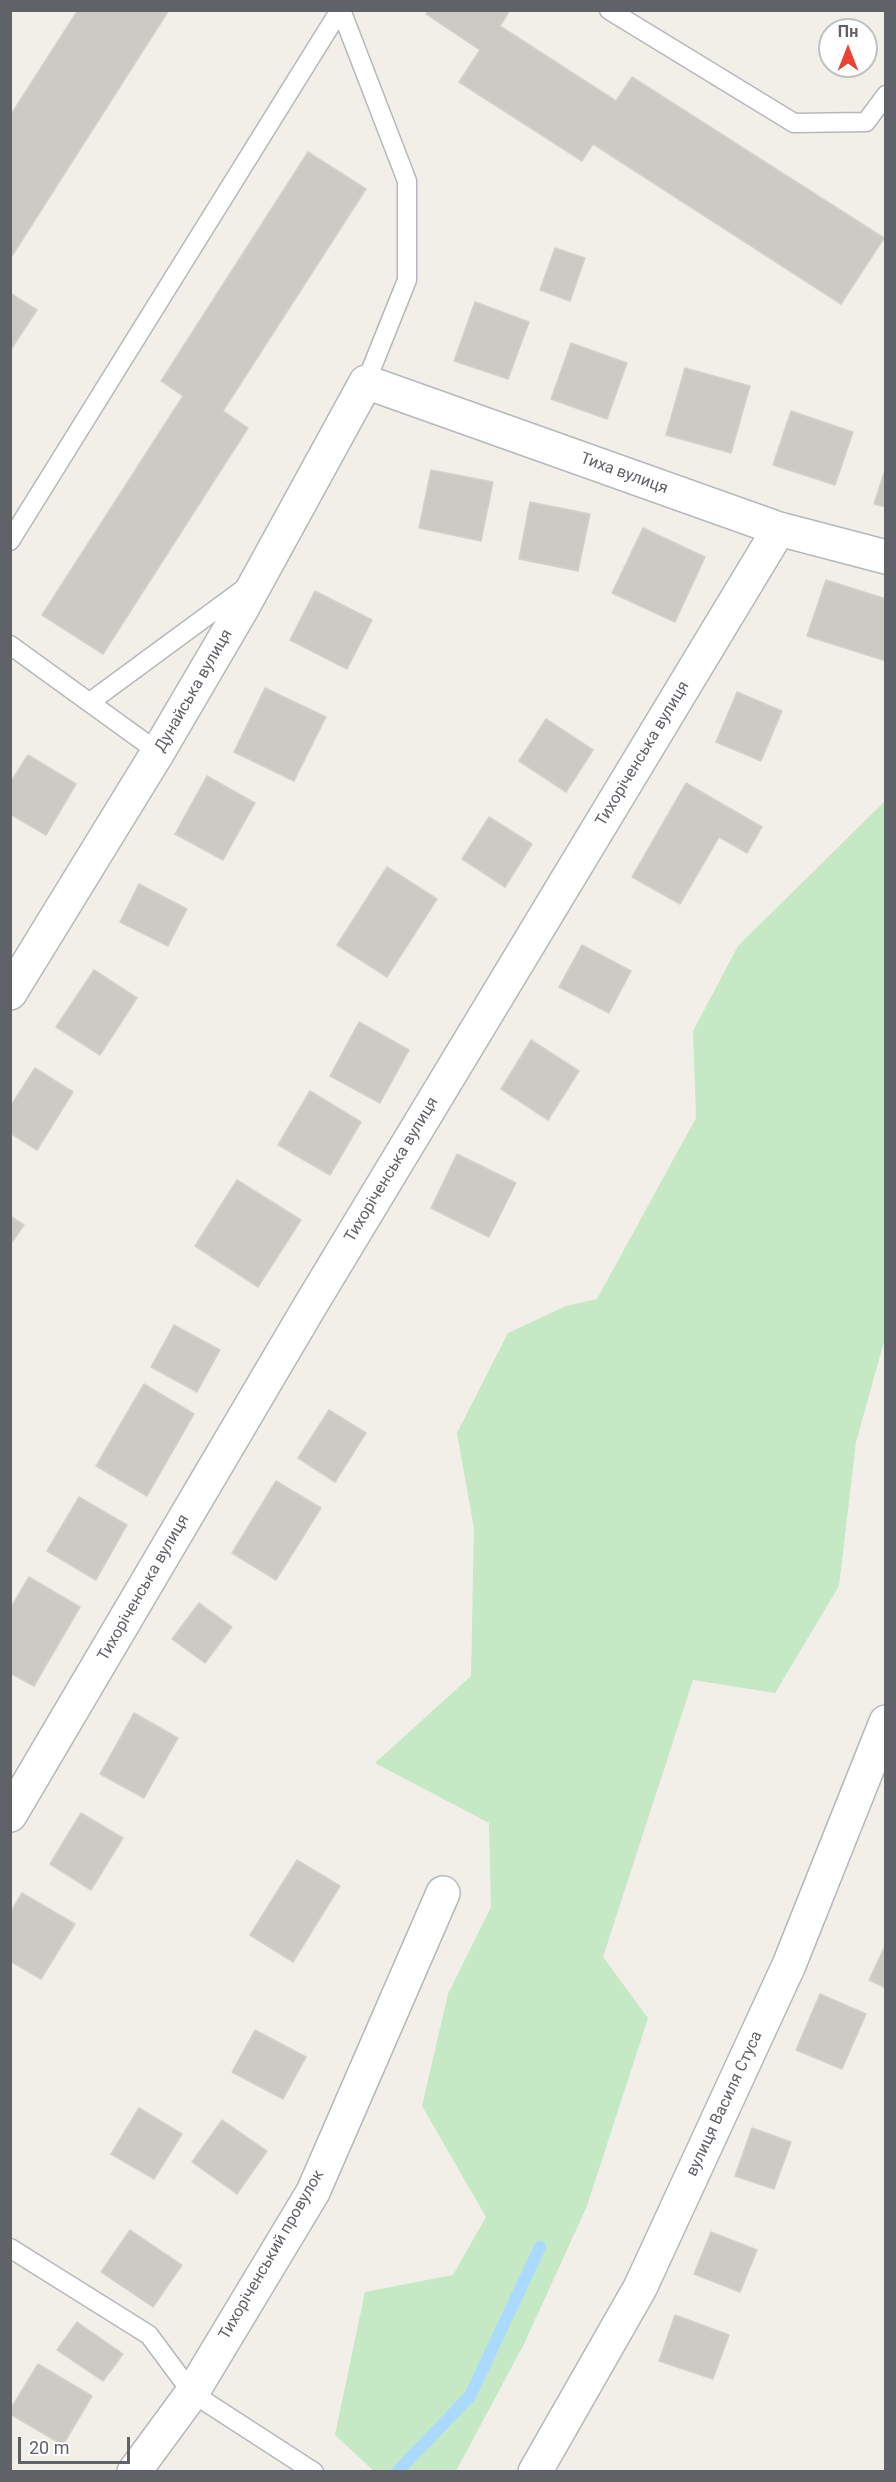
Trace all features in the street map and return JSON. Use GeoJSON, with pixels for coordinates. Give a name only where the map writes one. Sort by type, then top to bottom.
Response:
{"type":"FeatureCollection","features":[{"type":"Feature","properties":{"kind":"street","name":"Тиха вулиця"},"geometry":{"type":"LineString","coordinates":[[366,382],[779,529],[885,557]]}},
{"type":"Feature","properties":{"kind":"street","name":"Дунайська вулиця"},"geometry":{"type":"LineString","coordinates":[[10,993],[158,752],[257,580],[366,382]]}},
{"type":"Feature","properties":{"kind":"street","name":"Тихоріченська вулиця"},"geometry":{"type":"LineString","coordinates":[[10,1815],[310,1306],[779,529]]}},
{"type":"Feature","properties":{"kind":"street","name":"вулиця Василя Стуса"},"geometry":{"type":"LineString","coordinates":[[535,2472],[645,2277],[789,1965],[885,1722]]}},
{"type":"Feature","properties":{"kind":"street","name":"Тихоріченський провулок"},"geometry":{"type":"LineString","coordinates":[[134,2472],[192,2393],[312,2192],[443,1893]]}},
{"type":"Feature","properties":{"kind":"lane"},"geometry":{"type":"LineString","coordinates":[[341,10],[406,181],[406,280],[366,382]]}},
{"type":"Feature","properties":{"kind":"lane"},"geometry":{"type":"LineString","coordinates":[[10,541],[341,10]]}},
{"type":"Feature","properties":{"kind":"lane"},"geometry":{"type":"LineString","coordinates":[[609,10],[794,123],[866,122],[885,96]]}},
{"type":"Feature","properties":{"kind":"lane"},"geometry":{"type":"LineString","coordinates":[[90,702],[257,580]]}},
{"type":"Feature","properties":{"kind":"lane"},"geometry":{"type":"LineString","coordinates":[[10,645],[158,752]]}},
{"type":"Feature","properties":{"kind":"lane"},"geometry":{"type":"LineString","coordinates":[[10,2247],[149,2335],[192,2393],[314,2472]]}},
{"type":"Feature","properties":{"kind":"green space"},"geometry":{"type":"Polygon","coordinates":[[[885,801],[885,1338],[856,1442],[839,1586],[775,1693],[693,1680],[603,1957],[648,2018],[587,2206],[524,2344],[456,2471],[374,2471],[335,2435],[365,2292],[453,2275],[486,2217],[422,2106],[448,1994],[491,1907],[489,1823],[375,1763],[471,1676],[474,1528],[457,1433],[508,1333],[566,1306],[597,1299],[696,1118],[693,1031],[738,946],[885,801]]]}},
{"type":"Feature","properties":{"kind":"building"},"geometry":{"type":"Polygon","coordinates":[[[78,10],[169,10],[10,259],[10,116],[78,10]]]}},
{"type":"Feature","properties":{"kind":"building"},"geometry":{"type":"Polygon","coordinates":[[[428,10],[510,10],[500,26],[616,101],[632,77],[884,238],[841,304],[593,144],[582,161],[459,82],[480,50],[426,14],[428,10]]]}},
{"type":"Feature","properties":{"kind":"building"},"geometry":{"type":"Polygon","coordinates":[[[308,152],[366,189],[223,411],[248,428],[103,654],[42,615],[183,396],[161,381],[308,152]]]}},
{"type":"Feature","properties":{"kind":"building"},"geometry":{"type":"Polygon","coordinates":[[[555,248],[585,258],[570,301],[540,290],[555,248]]]}},
{"type":"Feature","properties":{"kind":"building"},"geometry":{"type":"Polygon","coordinates":[[[10,293],[37,310],[10,351],[10,293]]]}},
{"type":"Feature","properties":{"kind":"building"},"geometry":{"type":"Polygon","coordinates":[[[475,302],[529,322],[508,379],[454,361],[475,302]]]}},
{"type":"Feature","properties":{"kind":"building"},"geometry":{"type":"Polygon","coordinates":[[[571,343],[627,363],[607,419],[551,399],[571,343]]]}},
{"type":"Feature","properties":{"kind":"building"},"geometry":{"type":"Polygon","coordinates":[[[685,368],[750,386],[731,453],[666,435],[685,368]]]}},
{"type":"Feature","properties":{"kind":"building"},"geometry":{"type":"Polygon","coordinates":[[[791,411],[853,432],[835,485],[773,465],[791,411]]]}},
{"type":"Feature","properties":{"kind":"building"},"geometry":{"type":"Polygon","coordinates":[[[886,467],[886,507],[874,504],[886,467]]]}},
{"type":"Feature","properties":{"kind":"building"},"geometry":{"type":"Polygon","coordinates":[[[431,470],[493,482],[481,541],[419,528],[431,470]]]}},
{"type":"Feature","properties":{"kind":"building"},"geometry":{"type":"Polygon","coordinates":[[[530,502],[590,514],[578,571],[519,559],[530,502]]]}},
{"type":"Feature","properties":{"kind":"building"},"geometry":{"type":"Polygon","coordinates":[[[643,528],[705,557],[675,622],[612,593],[643,528]]]}},
{"type":"Feature","properties":{"kind":"building"},"geometry":{"type":"Polygon","coordinates":[[[826,580],[886,599],[886,661],[807,636],[826,580]]]}},
{"type":"Feature","properties":{"kind":"building"},"geometry":{"type":"Polygon","coordinates":[[[315,591],[372,620],[347,669],[290,640],[315,591]]]}},
{"type":"Feature","properties":{"kind":"building"},"geometry":{"type":"Polygon","coordinates":[[[265,688],[326,717],[294,781],[234,752],[265,688]]]}},
{"type":"Feature","properties":{"kind":"building"},"geometry":{"type":"Polygon","coordinates":[[[737,692],[782,711],[761,761],[716,742],[737,692]]]}},
{"type":"Feature","properties":{"kind":"building"},"geometry":{"type":"Polygon","coordinates":[[[546,719],[593,750],[566,792],[519,761],[546,719]]]}},
{"type":"Feature","properties":{"kind":"building"},"geometry":{"type":"Polygon","coordinates":[[[28,755],[76,784],[46,835],[10,814],[10,783],[28,755]]]}},
{"type":"Feature","properties":{"kind":"building"},"geometry":{"type":"Polygon","coordinates":[[[207,776],[255,803],[223,860],[175,834],[207,776]]]}},
{"type":"Feature","properties":{"kind":"building"},"geometry":{"type":"Polygon","coordinates":[[[686,783],[762,827],[747,853],[719,837],[680,904],[632,877],[686,783]]]}},
{"type":"Feature","properties":{"kind":"building"},"geometry":{"type":"Polygon","coordinates":[[[489,817],[532,844],[505,887],[462,859],[489,817]]]}},
{"type":"Feature","properties":{"kind":"building"},"geometry":{"type":"Polygon","coordinates":[[[387,867],[437,899],[387,977],[337,945],[387,867]]]}},
{"type":"Feature","properties":{"kind":"building"},"geometry":{"type":"Polygon","coordinates":[[[139,884],[187,909],[168,946],[120,922],[139,884]]]}},
{"type":"Feature","properties":{"kind":"building"},"geometry":{"type":"Polygon","coordinates":[[[582,945],[631,971],[609,1013],[559,987],[582,945]]]}},
{"type":"Feature","properties":{"kind":"building"},"geometry":{"type":"Polygon","coordinates":[[[94,970],[137,998],[100,1055],[56,1027],[94,970]]]}},
{"type":"Feature","properties":{"kind":"building"},"geometry":{"type":"Polygon","coordinates":[[[359,1022],[409,1050],[380,1103],[330,1076],[359,1022]]]}},
{"type":"Feature","properties":{"kind":"building"},"geometry":{"type":"Polygon","coordinates":[[[531,1040],[579,1071],[548,1120],[501,1089],[531,1040]]]}},
{"type":"Feature","properties":{"kind":"building"},"geometry":{"type":"Polygon","coordinates":[[[35,1068],[73,1092],[37,1150],[10,1133],[10,1107],[35,1068]]]}},
{"type":"Feature","properties":{"kind":"building"},"geometry":{"type":"Polygon","coordinates":[[[310,1091],[361,1122],[330,1175],[278,1145],[310,1091]]]}},
{"type":"Feature","properties":{"kind":"building"},"geometry":{"type":"Polygon","coordinates":[[[457,1154],[516,1183],[489,1237],[431,1208],[457,1154]]]}},
{"type":"Feature","properties":{"kind":"building"},"geometry":{"type":"Polygon","coordinates":[[[237,1180],[301,1220],[258,1287],[195,1246],[237,1180]]]}},
{"type":"Feature","properties":{"kind":"building"},"geometry":{"type":"Polygon","coordinates":[[[10,1216],[24,1225],[10,1245],[10,1216]]]}},
{"type":"Feature","properties":{"kind":"building"},"geometry":{"type":"Polygon","coordinates":[[[174,1325],[220,1350],[197,1392],[151,1367],[174,1325]]]}},
{"type":"Feature","properties":{"kind":"building"},"geometry":{"type":"Polygon","coordinates":[[[144,1384],[194,1414],[147,1496],[96,1466],[144,1384]]]}},
{"type":"Feature","properties":{"kind":"building"},"geometry":{"type":"Polygon","coordinates":[[[329,1410],[366,1433],[335,1482],[298,1458],[329,1410]]]}},
{"type":"Feature","properties":{"kind":"building"},"geometry":{"type":"Polygon","coordinates":[[[276,1481],[321,1508],[276,1580],[232,1553],[276,1481]]]}},
{"type":"Feature","properties":{"kind":"building"},"geometry":{"type":"Polygon","coordinates":[[[79,1497],[127,1525],[96,1580],[47,1551],[79,1497]]]}},
{"type":"Feature","properties":{"kind":"building"},"geometry":{"type":"Polygon","coordinates":[[[29,1577],[80,1607],[34,1686],[10,1673],[10,1609],[29,1577]]]}},
{"type":"Feature","properties":{"kind":"building"},"geometry":{"type":"Polygon","coordinates":[[[199,1603],[232,1627],[205,1663],[172,1639],[199,1603]]]}},
{"type":"Feature","properties":{"kind":"building"},"geometry":{"type":"Polygon","coordinates":[[[134,1713],[178,1738],[144,1798],[100,1774],[134,1713]]]}},
{"type":"Feature","properties":{"kind":"building"},"geometry":{"type":"Polygon","coordinates":[[[81,1813],[123,1838],[91,1890],[50,1864],[81,1813]]]}},
{"type":"Feature","properties":{"kind":"building"},"geometry":{"type":"Polygon","coordinates":[[[297,1860],[340,1886],[293,1962],[250,1935],[297,1860]]]}},
{"type":"Feature","properties":{"kind":"building"},"geometry":{"type":"Polygon","coordinates":[[[22,1893],[75,1924],[41,1979],[10,1961],[10,1913],[22,1893]]]}},
{"type":"Feature","properties":{"kind":"building"},"geometry":{"type":"Polygon","coordinates":[[[886,1944],[886,1988],[869,1980],[886,1944]]]}},
{"type":"Feature","properties":{"kind":"building"},"geometry":{"type":"Polygon","coordinates":[[[820,1994],[866,2014],[842,2069],[796,2050],[820,1994]]]}},
{"type":"Feature","properties":{"kind":"building"},"geometry":{"type":"Polygon","coordinates":[[[255,2030],[306,2057],[283,2099],[232,2072],[255,2030]]]}},
{"type":"Feature","properties":{"kind":"building"},"geometry":{"type":"Polygon","coordinates":[[[139,2108],[182,2134],[154,2179],[111,2154],[139,2108]]]}},
{"type":"Feature","properties":{"kind":"building"},"geometry":{"type":"Polygon","coordinates":[[[222,2120],[267,2151],[237,2194],[192,2162],[222,2120]]]}},
{"type":"Feature","properties":{"kind":"building"},"geometry":{"type":"Polygon","coordinates":[[[752,2128],[791,2142],[774,2189],[735,2176],[752,2128]]]}},
{"type":"Feature","properties":{"kind":"building"},"geometry":{"type":"Polygon","coordinates":[[[130,2230],[182,2265],[153,2307],[101,2272],[130,2230]]]}},
{"type":"Feature","properties":{"kind":"building"},"geometry":{"type":"Polygon","coordinates":[[[711,2232],[757,2250],[740,2292],[694,2274],[711,2232]]]}},
{"type":"Feature","properties":{"kind":"building"},"geometry":{"type":"Polygon","coordinates":[[[675,2315],[729,2335],[713,2379],[659,2361],[675,2315]]]}},
{"type":"Feature","properties":{"kind":"building"},"geometry":{"type":"Polygon","coordinates":[[[77,2322],[123,2354],[103,2381],[57,2350],[77,2322]]]}},
{"type":"Feature","properties":{"kind":"building"},"geometry":{"type":"Polygon","coordinates":[[[38,2364],[92,2396],[63,2445],[10,2414],[10,2410],[38,2364]]]}},
{"type":"Feature","properties":{"kind":"waterway"},"geometry":{"type":"LineString","coordinates":[[397,2472],[470,2396],[540,2247]]}}]}
